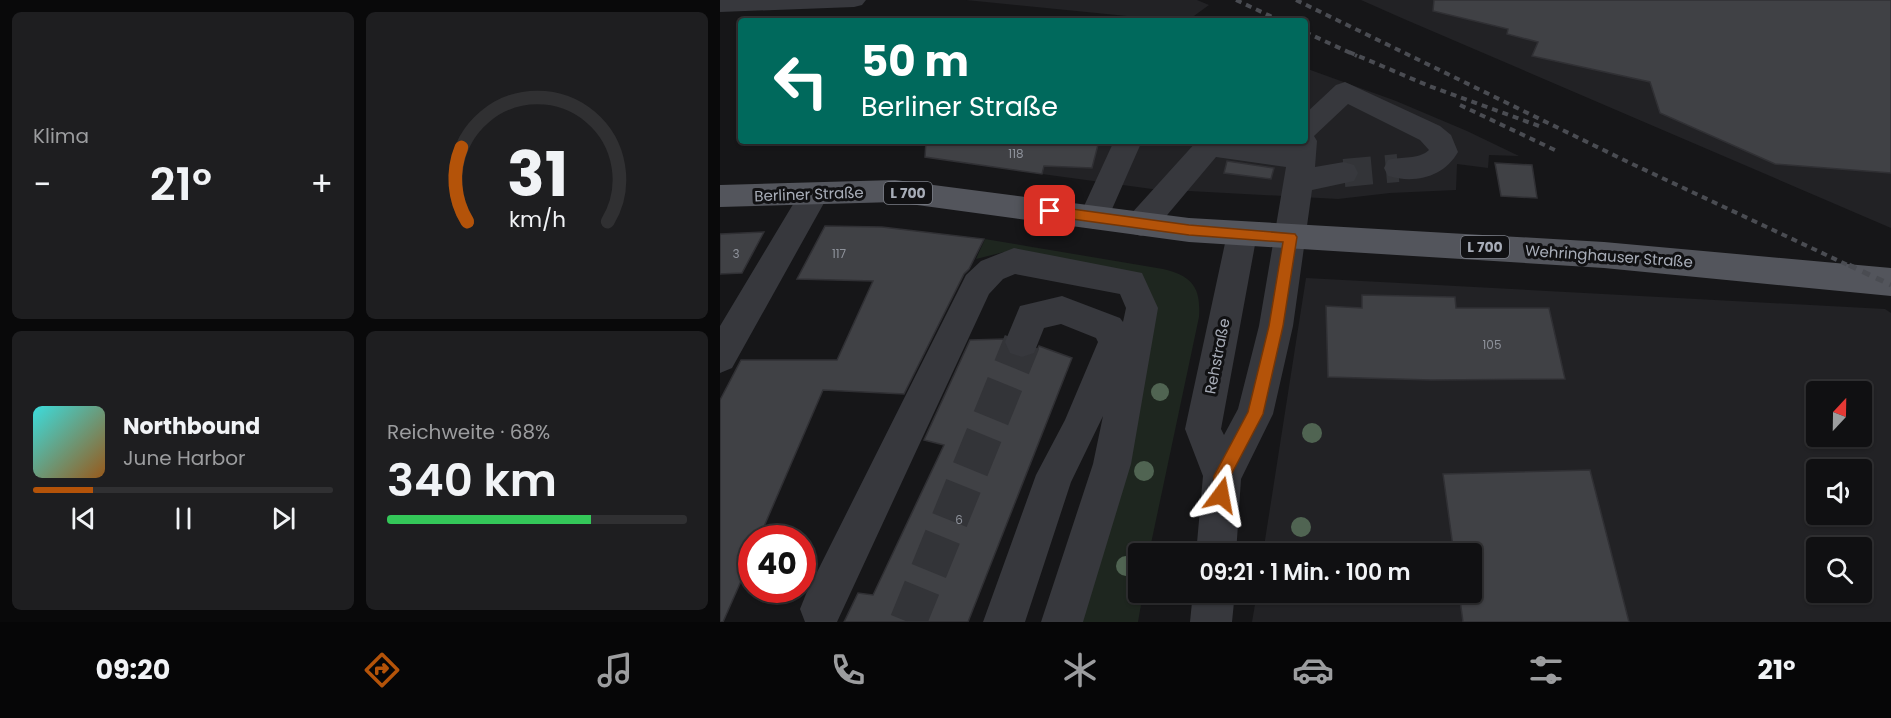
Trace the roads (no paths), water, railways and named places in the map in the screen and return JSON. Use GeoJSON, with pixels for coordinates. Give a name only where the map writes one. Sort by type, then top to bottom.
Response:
{"type":"FeatureCollection","features":[{"type":"Feature","properties":{"kind":"main road","name":"Berliner Straße"},"geometry":{"type":"LineString","coordinates":[[720,196],[895,191],[1141,224],[1290,237]]}},
{"type":"Feature","properties":{"kind":"main road","name":"Wehringhauser Straße"},"geometry":{"type":"LineString","coordinates":[[1290,237],[1604,255],[1891,282]]}},
{"type":"Feature","properties":{"kind":"street"},"geometry":{"type":"LineString","coordinates":[[720,5],[854,0]]}},
{"type":"Feature","properties":{"kind":"street"},"geometry":{"type":"LineString","coordinates":[[1308,139],[1345,91],[1430,134],[1441,142],[1444,152],[1438,162],[1411,168]]}},
{"type":"Feature","properties":{"kind":"street"},"geometry":{"type":"LineString","coordinates":[[1094,217],[1127,144]]}},
{"type":"Feature","properties":{"kind":"street"},"geometry":{"type":"LineString","coordinates":[[1141,224],[1209,144]]}},
{"type":"Feature","properties":{"kind":"street"},"geometry":{"type":"LineString","coordinates":[[1256,144],[1303,145],[1344,173]]}},
{"type":"Feature","properties":{"kind":"street","name":"Rehstraße"},"geometry":{"type":"LineString","coordinates":[[1217,543],[1222,476],[1255,414],[1276,326],[1303,145]]}},
{"type":"Feature","properties":{"kind":"street"},"geometry":{"type":"LineString","coordinates":[[720,357],[814,194]]}},
{"type":"Feature","properties":{"kind":"street","name":"Rehstraße"},"geometry":{"type":"LineString","coordinates":[[1222,476],[1203,429],[1242,234]]}},
{"type":"Feature","properties":{"kind":"street"},"geometry":{"type":"LineString","coordinates":[[821,609],[977,285],[992,270],[1014,261],[1131,284],[1142,308],[1112,464],[1062,622]]}},
{"type":"Feature","properties":{"kind":"street"},"geometry":{"type":"LineString","coordinates":[[1004,622],[1055,475],[1079,431],[1115,341],[1108,328],[1062,310],[1032,316],[1022,342]]}},
{"type":"Feature","properties":{"kind":"street"},"geometry":{"type":"LineString","coordinates":[[1211,622],[1213,603]]}},
{"type":"Feature","properties":{"kind":"tunnel"},"geometry":{"type":"LineString","coordinates":[[1344,173],[1398,168]]}},
{"type":"Feature","properties":{"kind":"tunnel"},"geometry":{"type":"LineString","coordinates":[[908,622],[1022,342]]}},
{"type":"Feature","properties":{"kind":"railway"},"geometry":{"type":"LineString","coordinates":[[1236,0],[1275,18]]}},
{"type":"Feature","properties":{"kind":"railway"},"geometry":{"type":"LineString","coordinates":[[1296,0],[1628,162],[1852,267]]}},
{"type":"Feature","properties":{"kind":"railway"},"geometry":{"type":"LineString","coordinates":[[1308,33],[1357,56]]}},
{"type":"Feature","properties":{"kind":"railway"},"geometry":{"type":"LineString","coordinates":[[1349,52],[1429,86],[1539,126]]}},
{"type":"Feature","properties":{"kind":"railway"},"geometry":{"type":"LineString","coordinates":[[1460,105],[1559,152]]}},
{"type":"Feature","properties":{"kind":"railway"},"geometry":{"type":"LineString","coordinates":[[1849,265],[1891,285]]}}]}
